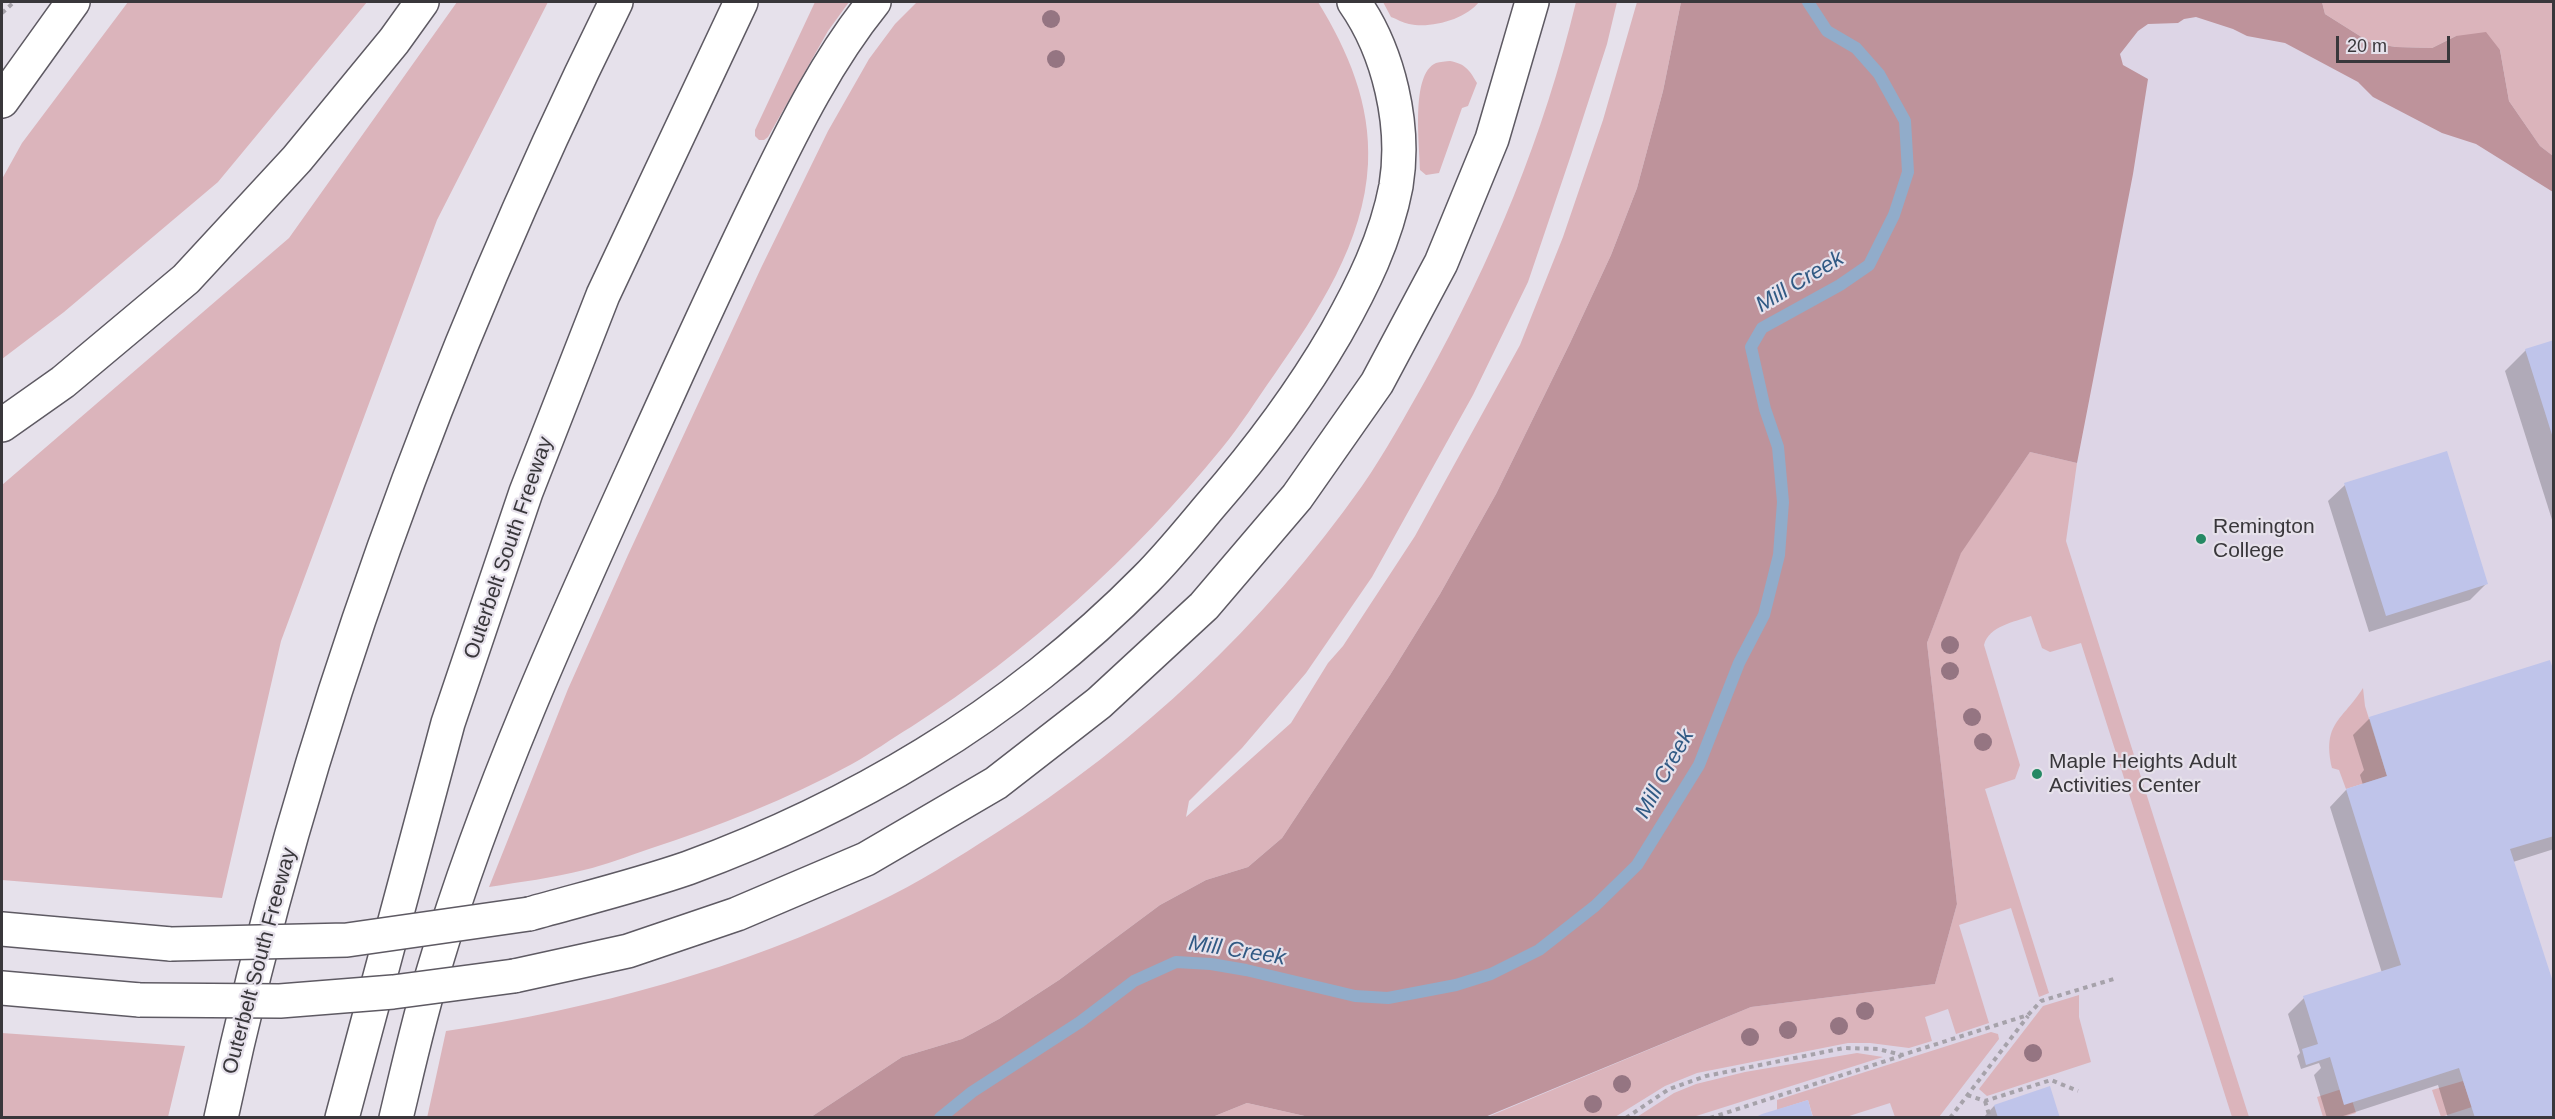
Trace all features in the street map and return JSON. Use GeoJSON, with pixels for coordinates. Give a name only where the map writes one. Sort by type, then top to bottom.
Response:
{"type":"FeatureCollection","features":[{"type":"Feature","properties":{"kind":"main road"},"geometry":{"type":"LineString","coordinates":[[5,90],[73,2]]}},
{"type":"Feature","properties":{"kind":"main road"},"geometry":{"type":"LineString","coordinates":[[2,425],[63,382],[186,279],[297,159],[394,41],[422,2]]}},
{"type":"Feature","properties":{"kind":"main road","name":"Outerbelt South Freeway"},"geometry":{"type":"LineString","coordinates":[[221,1118],[280,878],[370,589],[442,393],[525,193],[615,2]]}},
{"type":"Feature","properties":{"kind":"main road","name":"Outerbelt South Freeway"},"geometry":{"type":"LineString","coordinates":[[342,1118],[448,723],[526,492],[603,295],[741,2]]}},
{"type":"Feature","properties":{"kind":"main road"},"geometry":{"type":"LineString","coordinates":[[396,1118],[433,971],[460,887],[544,672],[614,512],[783,147],[828,69],[874,2]]}},
{"type":"Feature","properties":{"kind":"main road"},"geometry":{"type":"LineString","coordinates":[[2,929],[171,944],[347,940],[529,914],[688,867],[798,822],[886,777],[927,753],[1005,700],[1119,605],[1161,563],[1244,468],[1300,390],[1350,308],[1371,267],[1386,227],[1396,184],[1398,144],[1395,108],[1374,36],[1354,2]]}},
{"type":"Feature","properties":{"kind":"main road"},"geometry":{"type":"LineString","coordinates":[[2,988],[140,1000],[280,1001],[393,992],[514,976],[639,947],[737,914],[866,859],[996,783],[1100,703],[1204,606],[1297,496],[1382,373],[1441,263],[1492,139],[1532,2]]}},
{"type":"Feature","properties":{"kind":"path"},"geometry":{"type":"LineString","coordinates":[[2,13],[14,2]]}},
{"type":"Feature","properties":{"kind":"path"},"geometry":{"type":"LineString","coordinates":[[1950,1118],[2028,1015],[2042,1001],[2118,978]]}},
{"type":"Feature","properties":{"kind":"path"},"geometry":{"type":"LineString","coordinates":[[1710,1118],[2028,1015]]}},
{"type":"Feature","properties":{"kind":"path"},"geometry":{"type":"LineString","coordinates":[[1626,1118],[1669,1089],[1706,1076],[1844,1048],[1878,1049],[1902,1055]]}},
{"type":"Feature","properties":{"kind":"path"},"geometry":{"type":"LineString","coordinates":[[1966,1095],[1985,1101],[2051,1080],[2078,1091]]}},
{"type":"Feature","properties":{"kind":"path"},"geometry":{"type":"LineString","coordinates":[[1985,1101],[1990,1118]]}},
{"type":"Feature","properties":{"kind":"shaded area"},"geometry":{"type":"Polygon","coordinates":[[[128,2],[367,2],[218,182],[64,312],[2,359],[2,179],[22,143],[128,2]]]}},
{"type":"Feature","properties":{"kind":"shaded area"},"geometry":{"type":"Polygon","coordinates":[[[457,2],[548,2],[437,220],[281,641],[222,898],[2,880],[2,485],[289,238],[457,2]]]}},
{"type":"Feature","properties":{"kind":"shaded area"},"geometry":{"type":"Polygon","coordinates":[[[815,2],[849,2],[828,31],[768,137],[759,140],[755,136],[755,130],[815,2]]]}},
{"type":"Feature","properties":{"kind":"shaded area"},"geometry":{"type":"Polygon","coordinates":[[[917,2],[1318,2],[1348,59],[1361,99],[1368,142],[1365,193],[1358,221],[1336,275],[1307,326],[1249,412],[1188,488],[1116,564],[1077,600],[997,667],[955,698],[852,764],[753,811],[600,866],[489,887],[568,689],[761,268],[828,131],[869,59],[895,24],[917,2]]]}},
{"type":"Feature","properties":{"kind":"shaded area"},"geometry":{"type":"Polygon","coordinates":[[[1383,2],[1479,2],[1457,18],[1437,24],[1418,25],[1391,17],[1383,2]]]}},
{"type":"Feature","properties":{"kind":"shaded area"},"geometry":{"type":"Polygon","coordinates":[[[1576,2],[1617,2],[1607,44],[1528,282],[1473,395],[1372,577],[1306,673],[1242,748],[1189,801],[1186,817],[1291,723],[1328,663],[1343,646],[1415,536],[1520,345],[1563,237],[1603,120],[1637,2],[1681,2],[1663,91],[1637,188],[1611,255],[1496,494],[1440,594],[1390,675],[1282,838],[1248,867],[1206,880],[1160,905],[1059,980],[999,1019],[962,1039],[902,1057],[811,1117],[427,1118],[446,1031],[557,1011],[666,984],[773,948],[876,903],[952,861],[1049,798],[1149,720],[1196,678],[1284,586],[1324,537],[1362,486],[1425,381],[1472,290],[1514,196],[1548,100],[1576,2]]]}},
{"type":"Feature","properties":{"kind":"shaded area"},"geometry":{"type":"Polygon","coordinates":[[[1681,2],[2322,2],[2325,14],[2371,43],[2396,47],[2432,48],[2456,36],[2486,32],[2500,50],[2509,101],[2540,146],[2553,156],[2553,192],[2476,144],[2442,133],[2373,97],[2358,82],[2285,43],[2247,36],[2196,17],[2184,19],[2178,23],[2148,24],[2138,31],[2120,54],[2123,65],[2148,79],[2133,174],[2077,463],[2030,452],[1961,553],[1927,643],[1957,904],[1935,984],[1751,1007],[1485,1117],[1309,1117],[1247,1103],[1210,1118],[811,1117],[902,1057],[962,1039],[999,1019],[1059,980],[1160,905],[1206,880],[1248,867],[1282,838],[1390,675],[1440,594],[1496,494],[1570,343],[1611,255],[1637,188],[1663,91],[1681,2]]]}},
{"type":"Feature","properties":{"kind":"shaded area"},"geometry":{"type":"Polygon","coordinates":[[[2116,2],[2271,2],[2553,141],[2553,1117],[1485,1118],[1927,643],[2116,2]]]}},
{"type":"Feature","properties":{"kind":"shaded area"},"geometry":{"type":"Polygon","coordinates":[[[2322,2],[2553,2],[2553,156],[2540,146],[2509,101],[2500,50],[2456,36],[2432,48],[2396,47],[2371,43],[2325,14],[2322,2]]]}},
{"type":"Feature","properties":{"kind":"shaded area"},"geometry":{"type":"Polygon","coordinates":[[[1450,61],[1466,68],[1477,83],[1468,106],[1462,108],[1439,173],[1426,175],[1420,170],[1418,129],[1423,81],[1428,70],[1436,63],[1450,61]]]}},
{"type":"Feature","properties":{"kind":"shaded area"},"geometry":{"type":"Polygon","coordinates":[[[2030,452],[2077,463],[2066,541],[2249,1117],[2232,1117],[2081,643],[2050,652],[2042,648],[2031,616],[1997,629],[1991,633],[1984,645],[2020,765],[2015,779],[1985,789],[2049,993],[2039,997],[2011,908],[1959,925],[1989,1023],[1956,1034],[1948,1009],[1925,1017],[1932,1041],[1909,1048],[1848,1043],[1697,1073],[1665,1086],[1615,1117],[1485,1118],[1751,1007],[1935,984],[1957,904],[1927,643],[1961,552],[2030,452]]]}},
{"type":"Feature","properties":{"kind":"shaded area"},"geometry":{"type":"Polygon","coordinates":[[[2363,688],[2365,706],[2387,776],[2346,789],[2339,770],[2332,768],[2330,741],[2336,724],[2363,688]]]}},
{"type":"Feature","properties":{"kind":"shaded area"},"geometry":{"type":"Polygon","coordinates":[[[2079,995],[2079,1017],[2091,1062],[1987,1096],[1979,1089],[2043,1006],[2079,995]]]}},
{"type":"Feature","properties":{"kind":"shaded area"},"geometry":{"type":"Polygon","coordinates":[[[1991,1032],[1998,1034],[1999,1039],[1939,1117],[1895,1117],[1890,1103],[1846,1117],[1813,1117],[1808,1100],[1777,1110],[1777,1100],[1991,1032]]]}},
{"type":"Feature","properties":{"kind":"shaded area"},"geometry":{"type":"Polygon","coordinates":[[[2,1033],[185,1046],[168,1117],[2,1117],[2,1033]]]}},
{"type":"Feature","properties":{"kind":"shaded area"},"geometry":{"type":"Polygon","coordinates":[[[1857,1053],[1883,1057],[1693,1117],[1637,1117],[1674,1093],[1696,1084],[1745,1072],[1857,1053]]]}},
{"type":"Feature","properties":{"kind":"shaded area"},"geometry":{"type":"Polygon","coordinates":[[[2463,1081],[2472,1107],[2441,1117],[2432,1090],[2463,1081]]]}},
{"type":"Feature","properties":{"kind":"shaded area"},"geometry":{"type":"Polygon","coordinates":[[[2348,1087],[2356,1113],[2343,1117],[2323,1117],[2317,1097],[2348,1087]]]}},
{"type":"Feature","properties":{"kind":"shaded area"},"geometry":{"type":"Polygon","coordinates":[[[1247,1103],[1309,1117],[1210,1118],[1247,1103]]]}},
{"type":"Feature","properties":{"kind":"building"},"geometry":{"type":"Polygon","coordinates":[[[2554,340],[2554,437],[2553,438],[2525,349],[2554,340]]]}},
{"type":"Feature","properties":{"kind":"building"},"geometry":{"type":"Polygon","coordinates":[[[2447,451],[2488,584],[2386,616],[2344,483],[2447,451]]]}},
{"type":"Feature","properties":{"kind":"building"},"geometry":{"type":"Polygon","coordinates":[[[2550,660],[2554,672],[2554,836],[2510,849],[2554,985],[2554,1118],[2475,1118],[2459,1068],[2344,1105],[2330,1057],[2306,1065],[2302,1049],[2318,1044],[2303,996],[2401,965],[2346,789],[2387,776],[2369,717],[2550,660]]]}},
{"type":"Feature","properties":{"kind":"building"},"geometry":{"type":"Polygon","coordinates":[[[2050,1086],[2060,1118],[1998,1118],[1994,1105],[2050,1086]]]}},
{"type":"Feature","properties":{"kind":"building"},"geometry":{"type":"Polygon","coordinates":[[[1808,1100],[1813,1118],[1754,1118],[1762,1114],[1808,1100]]]}},
{"type":"Feature","properties":{"kind":"waterway","name":"Mill Creek"},"geometry":{"type":"LineString","coordinates":[[940,1118],[972,1092],[1080,1022],[1134,981],[1176,962],[1211,964],[1246,970],[1355,996],[1388,998],[1456,985],[1491,974],[1539,950],[1595,906],[1637,865],[1699,765],[1739,663],[1764,615],[1779,555],[1783,502],[1778,447],[1765,409],[1751,347],[1762,328],[1840,285],[1869,265],[1894,215],[1908,172],[1905,121],[1879,74],[1856,48],[1827,31],[1808,2]]}},
{"type":"Feature","properties":{"kind":"place","name":"Remington College"},"geometry":{"type":"Point","coordinates":[2201,539]}},
{"type":"Feature","properties":{"kind":"place","name":"Maple Heights Adult Activities Center"},"geometry":{"type":"Point","coordinates":[2037,774]}}]}
